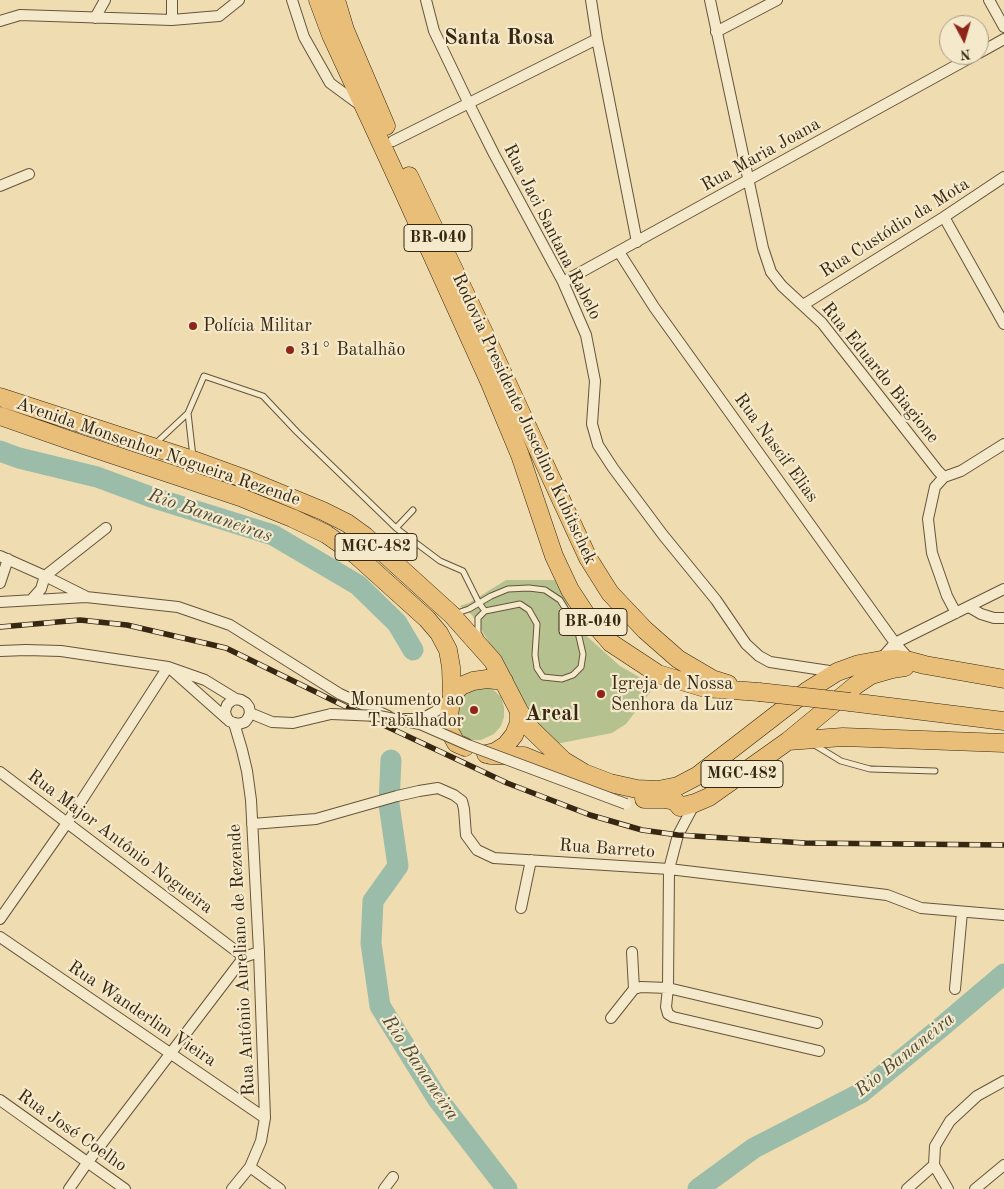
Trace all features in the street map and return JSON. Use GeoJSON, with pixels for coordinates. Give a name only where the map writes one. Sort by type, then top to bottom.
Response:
{"type":"FeatureCollection","features":[{"type":"Feature","properties":{"kind":"highway","name":"Rodovia Presidente Juscelino Kubitschek"},"geometry":{"type":"LineString","coordinates":[[318,0],[331,36],[490,382],[520,455],[554,556],[570,590],[585,613],[611,643],[658,674],[705,688],[850,702],[1004,721]]}},
{"type":"Feature","properties":{"kind":"highway","name":"Rodovia Presidente Juscelino Kubitschek"},"geometry":{"type":"LineString","coordinates":[[336,0],[345,30],[382,118],[588,558],[610,593],[645,630],[678,659],[712,679],[754,692]]}},
{"type":"Feature","properties":{"kind":"highway","name":"Avenida Monsenhor Nogueira Rezende"},"geometry":{"type":"LineString","coordinates":[[0,397],[193,460],[248,480],[347,523],[365,536],[452,615],[492,661],[531,729],[564,761],[584,773],[610,783],[637,789],[658,790],[682,799]]}},
{"type":"Feature","properties":{"kind":"highway","name":"Avenida Monsenhor Nogueira Rezende"},"geometry":{"type":"LineString","coordinates":[[0,416],[240,497],[326,534],[356,555],[427,619],[439,633],[448,650],[452,667],[452,695]]}},
{"type":"Feature","properties":{"kind":"highway"},"geometry":{"type":"LineString","coordinates":[[69,440],[75,422]]}},
{"type":"Feature","properties":{"kind":"highway"},"geometry":{"type":"LineString","coordinates":[[240,497],[248,480]]}},
{"type":"Feature","properties":{"kind":"highway","name":"MGC-482"},"geometry":{"type":"LineString","coordinates":[[682,799],[697,776],[807,691],[837,672],[859,664],[895,659],[1004,679]]}},
{"type":"Feature","properties":{"kind":"highway","name":"MGC-482"},"geometry":{"type":"LineString","coordinates":[[682,799],[709,797],[788,741],[856,685],[871,676],[918,663]]}},
{"type":"Feature","properties":{"kind":"highway"},"geometry":{"type":"LineString","coordinates":[[452,695],[460,686],[473,681],[487,679],[504,681]]}},
{"type":"Feature","properties":{"kind":"highway"},"geometry":{"type":"LineString","coordinates":[[807,691],[819,694],[825,705],[824,712]]}},
{"type":"Feature","properties":{"kind":"highway","name":"MGC-482"},"geometry":{"type":"LineString","coordinates":[[452,695],[448,722],[450,732],[456,743]]}},
{"type":"Feature","properties":{"kind":"highway"},"geometry":{"type":"LineString","coordinates":[[483,755],[495,752],[506,745],[514,735],[519,724],[519,711]]}},
{"type":"Feature","properties":{"kind":"highway"},"geometry":{"type":"LineString","coordinates":[[788,741],[843,737],[1004,743]]}},
{"type":"Feature","properties":{"kind":"highway"},"geometry":{"type":"LineString","coordinates":[[456,743],[483,755],[524,756],[618,795],[647,799],[682,799]]}},
{"type":"Feature","properties":{"kind":"street"},"geometry":{"type":"LineString","coordinates":[[95,18],[105,0]]}},
{"type":"Feature","properties":{"kind":"street"},"geometry":{"type":"LineString","coordinates":[[172,0],[172,20]]}},
{"type":"Feature","properties":{"kind":"street"},"geometry":{"type":"LineString","coordinates":[[0,21],[20,15],[172,20],[219,16],[239,0]]}},
{"type":"Feature","properties":{"kind":"street"},"geometry":{"type":"LineString","coordinates":[[292,0],[304,37],[330,83],[364,107]]}},
{"type":"Feature","properties":{"kind":"street","name":"Rua Jaci Santana Rabelo"},"geometry":{"type":"LineString","coordinates":[[426,0],[434,31],[494,154],[564,282],[586,335],[595,381],[592,424],[598,445],[663,534],[716,600],[746,644],[759,656],[770,662],[837,672]]}},
{"type":"Feature","properties":{"kind":"street"},"geometry":{"type":"LineString","coordinates":[[591,0],[637,242]]}},
{"type":"Feature","properties":{"kind":"street","name":"Rua Eduardo Biagione"},"geometry":{"type":"LineString","coordinates":[[710,0],[763,248],[771,272],[782,286],[822,322],[944,477]]}},
{"type":"Feature","properties":{"kind":"street"},"geometry":{"type":"LineString","coordinates":[[716,32],[777,0]]}},
{"type":"Feature","properties":{"kind":"street"},"geometry":{"type":"LineString","coordinates":[[989,0],[1004,27]]}},
{"type":"Feature","properties":{"kind":"street"},"geometry":{"type":"LineString","coordinates":[[393,141],[597,39]]}},
{"type":"Feature","properties":{"kind":"street"},"geometry":{"type":"LineString","coordinates":[[989,47],[1004,39]]}},
{"type":"Feature","properties":{"kind":"street","name":"Rua Maria Joana"},"geometry":{"type":"LineString","coordinates":[[564,282],[957,65]]}},
{"type":"Feature","properties":{"kind":"street"},"geometry":{"type":"LineString","coordinates":[[0,186],[29,174]]}},
{"type":"Feature","properties":{"kind":"street","name":"Rua Custódio da Mota"},"geometry":{"type":"LineString","coordinates":[[803,305],[1004,178]]}},
{"type":"Feature","properties":{"kind":"street"},"geometry":{"type":"LineString","coordinates":[[944,217],[1004,324]]}},
{"type":"Feature","properties":{"kind":"street","name":"Rua Nascif Elias"},"geometry":{"type":"LineString","coordinates":[[619,252],[654,307],[895,643],[918,663]]}},
{"type":"Feature","properties":{"kind":"street"},"geometry":{"type":"LineString","coordinates":[[956,613],[947,596],[932,553],[928,519],[935,487],[944,477],[961,471],[1004,444]]}},
{"type":"Feature","properties":{"kind":"street"},"geometry":{"type":"LineString","coordinates":[[32,599],[42,589],[45,576],[106,528]]}},
{"type":"Feature","properties":{"kind":"street"},"geometry":{"type":"LineString","coordinates":[[0,584],[4,558],[86,597]]}},
{"type":"Feature","properties":{"kind":"street"},"geometry":{"type":"LineString","coordinates":[[871,676],[895,643],[1004,589]]}},
{"type":"Feature","properties":{"kind":"street"},"geometry":{"type":"LineString","coordinates":[[0,602],[86,597],[178,607],[230,625],[340,694],[395,719],[456,743]]}},
{"type":"Feature","properties":{"kind":"street"},"geometry":{"type":"LineString","coordinates":[[969,607],[981,614],[994,618],[1004,618]]}},
{"type":"Feature","properties":{"kind":"street"},"geometry":{"type":"LineString","coordinates":[[0,651],[61,651],[168,667],[205,680],[236,699],[246,702],[250,713],[248,718],[245,722],[239,724],[231,722],[168,667]]}},
{"type":"Feature","properties":{"kind":"street"},"geometry":{"type":"LineString","coordinates":[[0,919],[67,823],[168,667]]}},
{"type":"Feature","properties":{"kind":"street"},"geometry":{"type":"LineString","coordinates":[[395,719],[413,719],[427,716],[436,711],[452,695]]}},
{"type":"Feature","properties":{"kind":"street"},"geometry":{"type":"LineString","coordinates":[[231,722],[226,716],[225,711],[227,705],[236,699]]}},
{"type":"Feature","properties":{"kind":"street"},"geometry":{"type":"LineString","coordinates":[[250,713],[272,722],[286,723],[300,722],[331,714],[379,716],[420,724],[468,745],[626,804],[651,806],[682,799],[678,834],[669,869],[668,988],[666,1007],[668,1014],[673,1017],[818,1051]]}},
{"type":"Feature","properties":{"kind":"street","name":"Rua Antônio Aureliano de Rezende"},"geometry":{"type":"LineString","coordinates":[[231,722],[242,750],[247,771],[252,824],[265,1118],[261,1141],[250,1167],[232,1189]]}},
{"type":"Feature","properties":{"kind":"street","name":"Rua Major Antônio Nogueira"},"geometry":{"type":"LineString","coordinates":[[0,772],[244,957]]}},
{"type":"Feature","properties":{"kind":"street","name":"Rua Barreto"},"geometry":{"type":"LineString","coordinates":[[252,824],[316,819],[419,790],[438,788],[462,801],[466,835],[476,850],[494,858],[669,869],[887,895],[921,908],[1004,916]]}},
{"type":"Feature","properties":{"kind":"street"},"geometry":{"type":"LineString","coordinates":[[521,908],[531,860]]}},
{"type":"Feature","properties":{"kind":"street"},"geometry":{"type":"LineString","coordinates":[[955,989],[962,912]]}},
{"type":"Feature","properties":{"kind":"street","name":"Rua Wanderlim Vieira"},"geometry":{"type":"LineString","coordinates":[[0,937],[265,1118]]}},
{"type":"Feature","properties":{"kind":"street"},"geometry":{"type":"LineString","coordinates":[[69,1189],[244,957],[259,952]]}},
{"type":"Feature","properties":{"kind":"street"},"geometry":{"type":"LineString","coordinates":[[632,952],[634,989]]}},
{"type":"Feature","properties":{"kind":"street"},"geometry":{"type":"LineString","coordinates":[[610,1018],[634,989],[641,987],[668,988],[816,1022]]}},
{"type":"Feature","properties":{"kind":"street"},"geometry":{"type":"LineString","coordinates":[[948,1189],[934,1165],[935,1146],[950,1121],[977,1096],[1004,1082]]}},
{"type":"Feature","properties":{"kind":"street","name":"Rua José Coelho"},"geometry":{"type":"LineString","coordinates":[[0,1100],[125,1189]]}},
{"type":"Feature","properties":{"kind":"street"},"geometry":{"type":"LineString","coordinates":[[907,1189],[934,1165]]}},
{"type":"Feature","properties":{"kind":"street"},"geometry":{"type":"LineString","coordinates":[[975,1189],[1004,1165]]}},
{"type":"Feature","properties":{"kind":"street"},"geometry":{"type":"LineString","coordinates":[[250,1167],[280,1189]]}},
{"type":"Feature","properties":{"kind":"street"},"geometry":{"type":"LineString","coordinates":[[384,1189],[393,1177]]}},
{"type":"Feature","properties":{"kind":"lane"},"geometry":{"type":"LineString","coordinates":[[152,447],[188,413],[204,376],[263,396],[297,432],[396,528],[440,561],[463,571],[479,604],[485,611]]}},
{"type":"Feature","properties":{"kind":"lane"},"geometry":{"type":"LineString","coordinates":[[188,413],[193,460]]}},
{"type":"Feature","properties":{"kind":"lane"},"geometry":{"type":"LineString","coordinates":[[396,528],[413,510]]}},
{"type":"Feature","properties":{"kind":"lane"},"geometry":{"type":"LineString","coordinates":[[452,615],[469,609],[491,596],[508,589],[529,588],[545,590],[560,600],[577,628],[583,654],[581,666],[573,675],[562,680],[543,678],[537,668],[537,624],[529,610],[520,604],[485,611],[478,618],[478,633],[492,661]]}},
{"type":"Feature","properties":{"kind":"lane"},"geometry":{"type":"LineString","coordinates":[[806,740],[841,761],[870,769],[935,771]]}},
{"type":"Feature","properties":{"kind":"green space"},"geometry":{"type":"Polygon","coordinates":[[[506,580],[555,580],[581,631],[620,666],[655,686],[626,724],[612,733],[556,744],[541,731],[472,615],[460,606],[469,603],[506,580]]]}},
{"type":"Feature","properties":{"kind":"green space"},"geometry":{"type":"Polygon","coordinates":[[[488,686],[501,697],[504,717],[501,726],[494,734],[481,740],[461,737],[448,702],[453,694],[488,686]]]}},
{"type":"Feature","properties":{"kind":"waterway","name":"Rio Bananeiras"},"geometry":{"type":"LineString","coordinates":[[0,451],[19,458],[97,477],[151,497],[273,535],[358,585],[397,623],[413,650]]}},
{"type":"Feature","properties":{"kind":"waterway","name":"Rio Bananeira"},"geometry":{"type":"LineString","coordinates":[[391,760],[389,804],[398,866],[373,901],[371,943],[380,1006],[437,1098],[507,1189]]}},
{"type":"Feature","properties":{"kind":"waterway","name":"Rio Bananeira"},"geometry":{"type":"LineString","coordinates":[[698,1189],[754,1148],[861,1093],[1004,974]]}},
{"type":"Feature","properties":{"kind":"railway"},"geometry":{"type":"LineString","coordinates":[[0,627],[80,620],[127,625],[226,648],[507,783],[590,815],[642,830],[678,835],[805,843],[1004,845]]}},
{"type":"Feature","properties":{"kind":"place","name":"Polícia Militar"},"geometry":{"type":"Point","coordinates":[193,326]}},
{"type":"Feature","properties":{"kind":"place","name":"31° Batalhão"},"geometry":{"type":"Point","coordinates":[290,350]}},
{"type":"Feature","properties":{"kind":"place","name":"Igreja de Nossa Senhora da Luz"},"geometry":{"type":"Point","coordinates":[601,694]}},
{"type":"Feature","properties":{"kind":"place","name":"Monumento ao Trabalhador"},"geometry":{"type":"Point","coordinates":[474,710]}},
{"type":"Feature","properties":{"kind":"district","name":"Santa Rosa"},"geometry":{"type":"Point","coordinates":[499,38]}},
{"type":"Feature","properties":{"kind":"district","name":"Areal"},"geometry":{"type":"Point","coordinates":[552,714]}}]}
